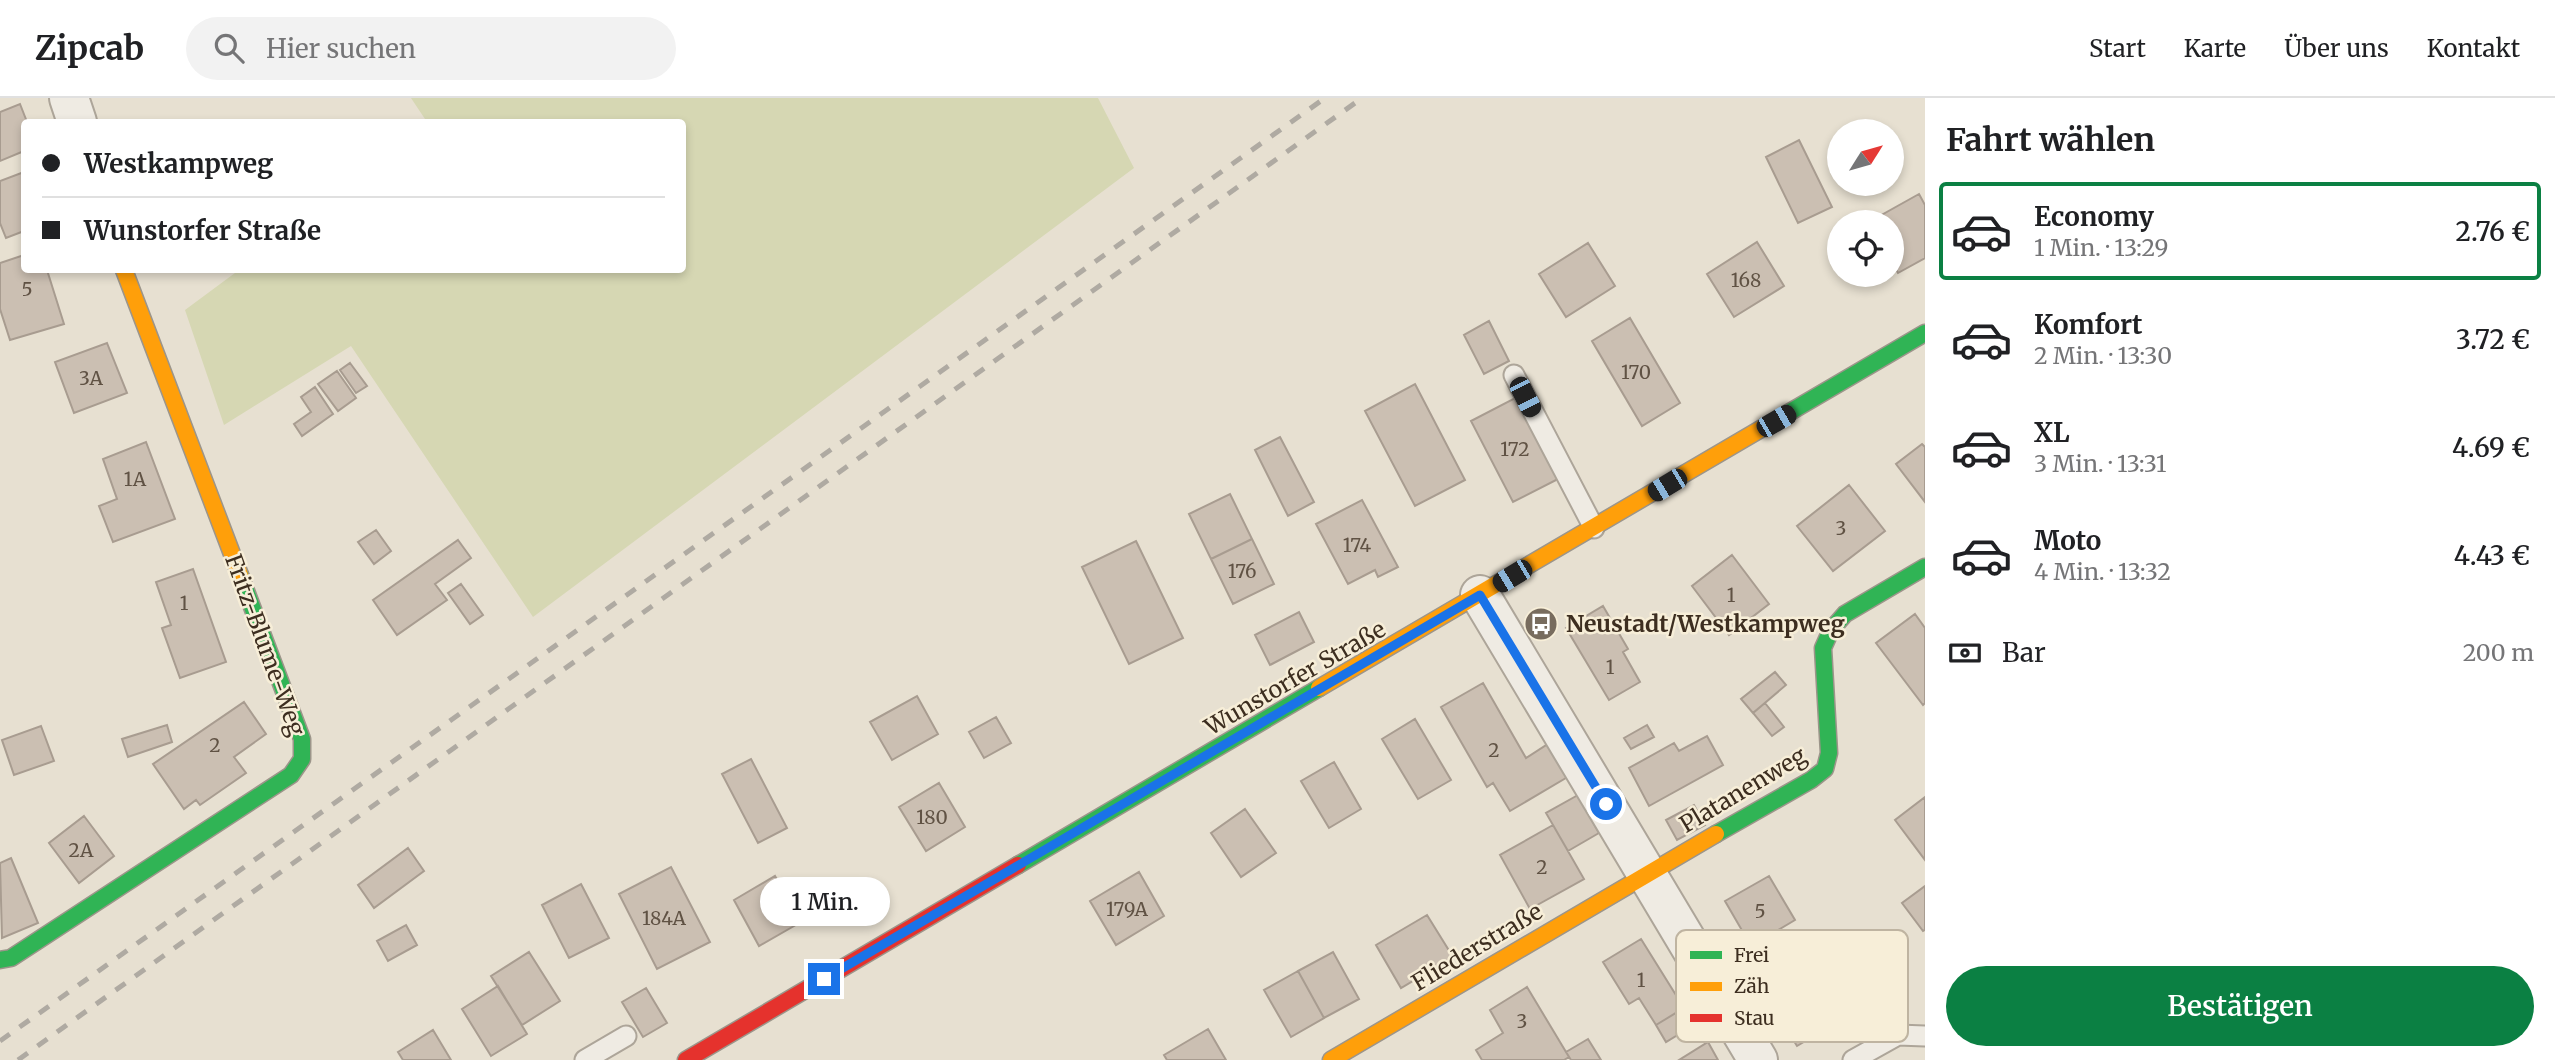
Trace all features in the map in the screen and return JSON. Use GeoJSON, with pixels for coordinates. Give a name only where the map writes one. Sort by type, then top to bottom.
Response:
{"type":"FeatureCollection","features":[{"type":"Feature","properties":{"kind":"street"},"geometry":{"type":"LineString","coordinates":[[69,98],[76,119]]}},
{"type":"Feature","properties":{"kind":"street","name":"Fritz-Blume-Weg"},"geometry":{"type":"LineString","coordinates":[[0,960],[11,958],[290,775],[302,759],[302,739],[125,273]]}},
{"type":"Feature","properties":{"kind":"street","name":"Wunstorfer Straße"},"geometry":{"type":"LineString","coordinates":[[686,1060],[1925,333]]}},
{"type":"Feature","properties":{"kind":"street","name":"Platanenweg"},"geometry":{"type":"LineString","coordinates":[[1647,873],[1811,780],[1825,769],[1829,753],[1823,648],[1831,630],[1846,614],[1925,567]]}},
{"type":"Feature","properties":{"kind":"street"},"geometry":{"type":"LineString","coordinates":[[1480,595],[1681,930]]}},
{"type":"Feature","properties":{"kind":"street","name":"Fliederstraße"},"geometry":{"type":"LineString","coordinates":[[1331,1060],[1647,873]]}},
{"type":"Feature","properties":{"kind":"street"},"geometry":{"type":"LineString","coordinates":[[1747,1042],[1758,1060]]}},
{"type":"Feature","properties":{"kind":"lane"},"geometry":{"type":"LineString","coordinates":[[1514,375],[1594,528]]}},
{"type":"Feature","properties":{"kind":"lane"},"geometry":{"type":"LineString","coordinates":[[585,1060],[626,1036]]}},
{"type":"Feature","properties":{"kind":"lane"},"geometry":{"type":"LineString","coordinates":[[1853,1060],[1885,1042]]}},
{"type":"Feature","properties":{"kind":"green space"},"geometry":{"type":"Polygon","coordinates":[[[411,98],[1098,98],[1134,168],[533,617],[351,346],[224,425],[185,310],[235,273],[686,273],[686,119],[425,119],[411,98]]]}},
{"type":"Feature","properties":{"kind":"building"},"geometry":{"type":"Polygon","coordinates":[[[20,104],[26,119],[21,119],[21,152],[0,161],[0,112],[20,104]]]}},
{"type":"Feature","properties":{"kind":"building"},"geometry":{"type":"Polygon","coordinates":[[[1799,140],[1832,207],[1798,223],[1766,157],[1799,140]]]}},
{"type":"Feature","properties":{"kind":"building"},"geometry":{"type":"Polygon","coordinates":[[[21,173],[21,232],[6,238],[0,223],[0,181],[21,173]]]}},
{"type":"Feature","properties":{"kind":"building"},"geometry":{"type":"Polygon","coordinates":[[[1919,194],[1925,205],[1925,258],[1904,270],[1904,210],[1890,210],[1919,194]]]}},
{"type":"Feature","properties":{"kind":"building"},"geometry":{"type":"Polygon","coordinates":[[[1757,242],[1784,286],[1734,317],[1707,274],[1757,242]]]}},
{"type":"Feature","properties":{"kind":"building"},"geometry":{"type":"Polygon","coordinates":[[[1588,243],[1615,286],[1566,317],[1539,274],[1588,243]]]}},
{"type":"Feature","properties":{"kind":"building"},"geometry":{"type":"Polygon","coordinates":[[[21,256],[21,273],[48,273],[64,324],[10,340],[0,309],[0,263],[21,256]]]}},
{"type":"Feature","properties":{"kind":"building"},"geometry":{"type":"Polygon","coordinates":[[[1630,318],[1680,403],[1642,426],[1592,341],[1630,318]]]}},
{"type":"Feature","properties":{"kind":"building"},"geometry":{"type":"Polygon","coordinates":[[[1489,321],[1509,361],[1484,374],[1464,335],[1489,321]]]}},
{"type":"Feature","properties":{"kind":"building"},"geometry":{"type":"Polygon","coordinates":[[[107,343],[127,393],[74,413],[55,362],[107,343]]]}},
{"type":"Feature","properties":{"kind":"building"},"geometry":{"type":"Polygon","coordinates":[[[350,363],[367,386],[356,393],[340,370],[350,363]]]}},
{"type":"Feature","properties":{"kind":"building"},"geometry":{"type":"Polygon","coordinates":[[[337,371],[356,398],[338,411],[318,384],[337,371]]]}},
{"type":"Feature","properties":{"kind":"building"},"geometry":{"type":"Polygon","coordinates":[[[1415,384],[1465,480],[1415,506],[1365,411],[1415,384]]]}},
{"type":"Feature","properties":{"kind":"building"},"geometry":{"type":"Polygon","coordinates":[[[315,387],[333,414],[302,436],[294,424],[311,412],[301,397],[315,387]]]}},
{"type":"Feature","properties":{"kind":"building"},"geometry":{"type":"Polygon","coordinates":[[[1519,396],[1560,478],[1513,502],[1471,421],[1519,396]]]}},
{"type":"Feature","properties":{"kind":"building"},"geometry":{"type":"Polygon","coordinates":[[[1280,437],[1314,502],[1288,516],[1255,450],[1280,437]]]}},
{"type":"Feature","properties":{"kind":"building"},"geometry":{"type":"Polygon","coordinates":[[[146,442],[175,519],[113,542],[99,506],[117,499],[103,459],[146,442]]]}},
{"type":"Feature","properties":{"kind":"building"},"geometry":{"type":"Polygon","coordinates":[[[1922,444],[1925,447],[1925,502],[1896,464],[1922,444]]]}},
{"type":"Feature","properties":{"kind":"building"},"geometry":{"type":"Polygon","coordinates":[[[1849,485],[1885,531],[1833,571],[1797,526],[1849,485]]]}},
{"type":"Feature","properties":{"kind":"building"},"geometry":{"type":"Polygon","coordinates":[[[1230,494],[1252,539],[1211,559],[1189,514],[1230,494]]]}},
{"type":"Feature","properties":{"kind":"building"},"geometry":{"type":"Polygon","coordinates":[[[1362,500],[1398,567],[1378,577],[1375,570],[1348,584],[1316,524],[1362,500]]]}},
{"type":"Feature","properties":{"kind":"building"},"geometry":{"type":"Polygon","coordinates":[[[376,530],[391,551],[374,564],[358,542],[376,530]]]}},
{"type":"Feature","properties":{"kind":"building"},"geometry":{"type":"Polygon","coordinates":[[[1252,539],[1274,584],[1233,604],[1211,559],[1252,539]]]}},
{"type":"Feature","properties":{"kind":"building"},"geometry":{"type":"Polygon","coordinates":[[[458,540],[471,558],[435,584],[447,600],[397,635],[373,600],[458,540]]]}},
{"type":"Feature","properties":{"kind":"building"},"geometry":{"type":"Polygon","coordinates":[[[1136,541],[1183,638],[1129,664],[1082,567],[1136,541]]]}},
{"type":"Feature","properties":{"kind":"building"},"geometry":{"type":"Polygon","coordinates":[[[1732,555],[1769,604],[1729,635],[1692,586],[1732,555]]]}},
{"type":"Feature","properties":{"kind":"building"},"geometry":{"type":"Polygon","coordinates":[[[193,569],[226,662],[180,678],[162,628],[171,625],[156,582],[193,569]]]}},
{"type":"Feature","properties":{"kind":"building"},"geometry":{"type":"Polygon","coordinates":[[[461,584],[483,615],[470,624],[448,593],[461,584]]]}},
{"type":"Feature","properties":{"kind":"building"},"geometry":{"type":"Polygon","coordinates":[[[1603,606],[1628,649],[1623,652],[1640,682],[1609,700],[1566,628],[1603,606]]]}},
{"type":"Feature","properties":{"kind":"building"},"geometry":{"type":"Polygon","coordinates":[[[1299,612],[1314,642],[1270,665],[1255,635],[1299,612]]]}},
{"type":"Feature","properties":{"kind":"building"},"geometry":{"type":"Polygon","coordinates":[[[1915,614],[1925,628],[1923,705],[1876,643],[1915,614]]]}},
{"type":"Feature","properties":{"kind":"building"},"geometry":{"type":"Polygon","coordinates":[[[1775,672],[1786,685],[1753,713],[1741,699],[1775,672]]]}},
{"type":"Feature","properties":{"kind":"building"},"geometry":{"type":"Polygon","coordinates":[[[1483,683],[1526,758],[1551,742],[1571,775],[1510,811],[1493,783],[1487,787],[1441,707],[1483,683]]]}},
{"type":"Feature","properties":{"kind":"building"},"geometry":{"type":"Polygon","coordinates":[[[917,696],[938,734],[892,760],[870,722],[917,696]]]}},
{"type":"Feature","properties":{"kind":"building"},"geometry":{"type":"Polygon","coordinates":[[[244,702],[266,734],[234,757],[246,773],[200,805],[196,800],[184,809],[153,764],[244,702]]]}},
{"type":"Feature","properties":{"kind":"building"},"geometry":{"type":"Polygon","coordinates":[[[1765,703],[1784,727],[1772,736],[1753,713],[1765,703]]]}},
{"type":"Feature","properties":{"kind":"building"},"geometry":{"type":"Polygon","coordinates":[[[996,717],[1011,743],[984,758],[969,732],[996,717]]]}},
{"type":"Feature","properties":{"kind":"building"},"geometry":{"type":"Polygon","coordinates":[[[1415,719],[1451,780],[1418,799],[1382,739],[1415,719]]]}},
{"type":"Feature","properties":{"kind":"building"},"geometry":{"type":"Polygon","coordinates":[[[167,725],[172,742],[128,757],[122,739],[167,725]]]}},
{"type":"Feature","properties":{"kind":"building"},"geometry":{"type":"Polygon","coordinates":[[[1647,725],[1654,737],[1631,749],[1624,738],[1647,725]]]}},
{"type":"Feature","properties":{"kind":"building"},"geometry":{"type":"Polygon","coordinates":[[[41,726],[54,761],[14,775],[2,740],[41,726]]]}},
{"type":"Feature","properties":{"kind":"building"},"geometry":{"type":"Polygon","coordinates":[[[1707,736],[1723,765],[1649,806],[1629,768],[1674,743],[1679,751],[1707,736]]]}},
{"type":"Feature","properties":{"kind":"building"},"geometry":{"type":"Polygon","coordinates":[[[751,759],[787,828],[758,843],[722,774],[751,759]]]}},
{"type":"Feature","properties":{"kind":"building"},"geometry":{"type":"Polygon","coordinates":[[[1334,762],[1361,809],[1329,828],[1301,781],[1334,762]]]}},
{"type":"Feature","properties":{"kind":"building"},"geometry":{"type":"Polygon","coordinates":[[[939,783],[965,827],[926,851],[899,807],[939,783]]]}},
{"type":"Feature","properties":{"kind":"building"},"geometry":{"type":"Polygon","coordinates":[[[1578,795],[1599,833],[1568,851],[1546,813],[1578,795]]]}},
{"type":"Feature","properties":{"kind":"building"},"geometry":{"type":"Polygon","coordinates":[[[1925,797],[1925,860],[1895,820],[1925,797]]]}},
{"type":"Feature","properties":{"kind":"building"},"geometry":{"type":"Polygon","coordinates":[[[1694,805],[1705,825],[1677,840],[1666,820],[1694,805]]]}},
{"type":"Feature","properties":{"kind":"building"},"geometry":{"type":"Polygon","coordinates":[[[1245,809],[1276,853],[1241,877],[1211,833],[1245,809]]]}},
{"type":"Feature","properties":{"kind":"building"},"geometry":{"type":"Polygon","coordinates":[[[84,816],[114,856],[79,883],[49,843],[84,816]]]}},
{"type":"Feature","properties":{"kind":"building"},"geometry":{"type":"Polygon","coordinates":[[[1553,825],[1584,879],[1530,909],[1500,855],[1553,825]]]}},
{"type":"Feature","properties":{"kind":"building"},"geometry":{"type":"Polygon","coordinates":[[[408,848],[424,871],[374,908],[358,885],[408,848]]]}},
{"type":"Feature","properties":{"kind":"building"},"geometry":{"type":"Polygon","coordinates":[[[11,858],[38,923],[2,938],[0,863],[11,858]]]}},
{"type":"Feature","properties":{"kind":"building"},"geometry":{"type":"Polygon","coordinates":[[[671,867],[710,942],[657,969],[619,894],[671,867]]]}},
{"type":"Feature","properties":{"kind":"building"},"geometry":{"type":"Polygon","coordinates":[[[1139,872],[1164,916],[1116,945],[1090,901],[1139,872]]]}},
{"type":"Feature","properties":{"kind":"building"},"geometry":{"type":"Polygon","coordinates":[[[775,876],[801,922],[759,946],[734,900],[775,876]]]}},
{"type":"Feature","properties":{"kind":"building"},"geometry":{"type":"Polygon","coordinates":[[[1769,876],[1795,920],[1778,930],[1742,930],[1725,901],[1769,876]]]}},
{"type":"Feature","properties":{"kind":"building"},"geometry":{"type":"Polygon","coordinates":[[[581,884],[609,938],[569,958],[542,905],[581,884]]]}},
{"type":"Feature","properties":{"kind":"building"},"geometry":{"type":"Polygon","coordinates":[[[1925,886],[1925,930],[1923,931],[1902,903],[1925,886]]]}},
{"type":"Feature","properties":{"kind":"building"},"geometry":{"type":"Polygon","coordinates":[[[1427,915],[1453,957],[1401,988],[1376,945],[1427,915]]]}},
{"type":"Feature","properties":{"kind":"building"},"geometry":{"type":"Polygon","coordinates":[[[406,925],[417,945],[388,961],[377,941],[406,925]]]}},
{"type":"Feature","properties":{"kind":"building"},"geometry":{"type":"Polygon","coordinates":[[[1641,939],[1676,995],[1676,1013],[1656,1025],[1639,998],[1629,1004],[1603,962],[1641,939]]]}},
{"type":"Feature","properties":{"kind":"building"},"geometry":{"type":"Polygon","coordinates":[[[529,952],[560,1001],[522,1025],[491,976],[529,952]]]}},
{"type":"Feature","properties":{"kind":"building"},"geometry":{"type":"Polygon","coordinates":[[[1333,952],[1359,999],[1324,1018],[1298,971],[1333,952]]]}},
{"type":"Feature","properties":{"kind":"building"},"geometry":{"type":"Polygon","coordinates":[[[1298,971],[1324,1018],[1291,1037],[1264,990],[1298,971]]]}},
{"type":"Feature","properties":{"kind":"building"},"geometry":{"type":"Polygon","coordinates":[[[498,986],[527,1034],[491,1056],[462,1009],[498,986]]]}},
{"type":"Feature","properties":{"kind":"building"},"geometry":{"type":"Polygon","coordinates":[[[1527,987],[1569,1057],[1564,1060],[1482,1060],[1476,1050],[1503,1033],[1490,1010],[1527,987]]]}},
{"type":"Feature","properties":{"kind":"building"},"geometry":{"type":"Polygon","coordinates":[[[646,988],[667,1023],[643,1037],[622,1002],[646,988]]]}},
{"type":"Feature","properties":{"kind":"building"},"geometry":{"type":"Polygon","coordinates":[[[1676,1013],[1676,1036],[1666,1042],[1656,1025],[1676,1013]]]}},
{"type":"Feature","properties":{"kind":"building"},"geometry":{"type":"Polygon","coordinates":[[[1208,1029],[1226,1060],[1167,1060],[1164,1055],[1208,1029]]]}},
{"type":"Feature","properties":{"kind":"building"},"geometry":{"type":"Polygon","coordinates":[[[433,1030],[451,1060],[403,1060],[398,1052],[433,1030]]]}},
{"type":"Feature","properties":{"kind":"building"},"geometry":{"type":"Polygon","coordinates":[[[1588,1039],[1601,1060],[1571,1060],[1566,1052],[1588,1039]]]}},
{"type":"Feature","properties":{"kind":"building"},"geometry":{"type":"Polygon","coordinates":[[[1708,1042],[1718,1060],[1679,1060],[1708,1042]]]}},
{"type":"Feature","properties":{"kind":"railway"},"geometry":{"type":"LineString","coordinates":[[0,1041],[1325,98]]}},
{"type":"Feature","properties":{"kind":"railway"},"geometry":{"type":"LineString","coordinates":[[18,1060],[1362,98]]}},
{"type":"Feature","properties":{"kind":"traffic: fast"},"geometry":{"type":"LineString","coordinates":[[1771,423],[1925,333]]}},
{"type":"Feature","properties":{"kind":"traffic: fast"},"geometry":{"type":"LineString","coordinates":[[1716,834],[1811,780],[1825,769],[1829,753],[1823,648],[1831,630],[1845,614],[1925,567]]}},
{"type":"Feature","properties":{"kind":"traffic: fast"},"geometry":{"type":"LineString","coordinates":[[0,960],[11,958],[291,775],[302,759],[302,739],[240,575]]}},
{"type":"Feature","properties":{"kind":"traffic: fast"},"geometry":{"type":"LineString","coordinates":[[1018,865],[1319,688]]}},
{"type":"Feature","properties":{"kind":"traffic: slow"},"geometry":{"type":"LineString","coordinates":[[125,273],[240,575]]}},
{"type":"Feature","properties":{"kind":"traffic: slow"},"geometry":{"type":"LineString","coordinates":[[1319,688],[1771,423]]}},
{"type":"Feature","properties":{"kind":"traffic: slow"},"geometry":{"type":"LineString","coordinates":[[1331,1060],[1716,834]]}},
{"type":"Feature","properties":{"kind":"traffic: jam"},"geometry":{"type":"LineString","coordinates":[[686,1060],[1018,865]]}},
{"type":"Feature","properties":{"kind":"place","name":"Neustadt/Westkampweg"},"geometry":{"type":"Point","coordinates":[1541,624]}},
{"type":"Feature","properties":{"kind":"route"},"geometry":{"type":"LineString","coordinates":[[824,979],[1480,595],[1606,804]]}}]}
